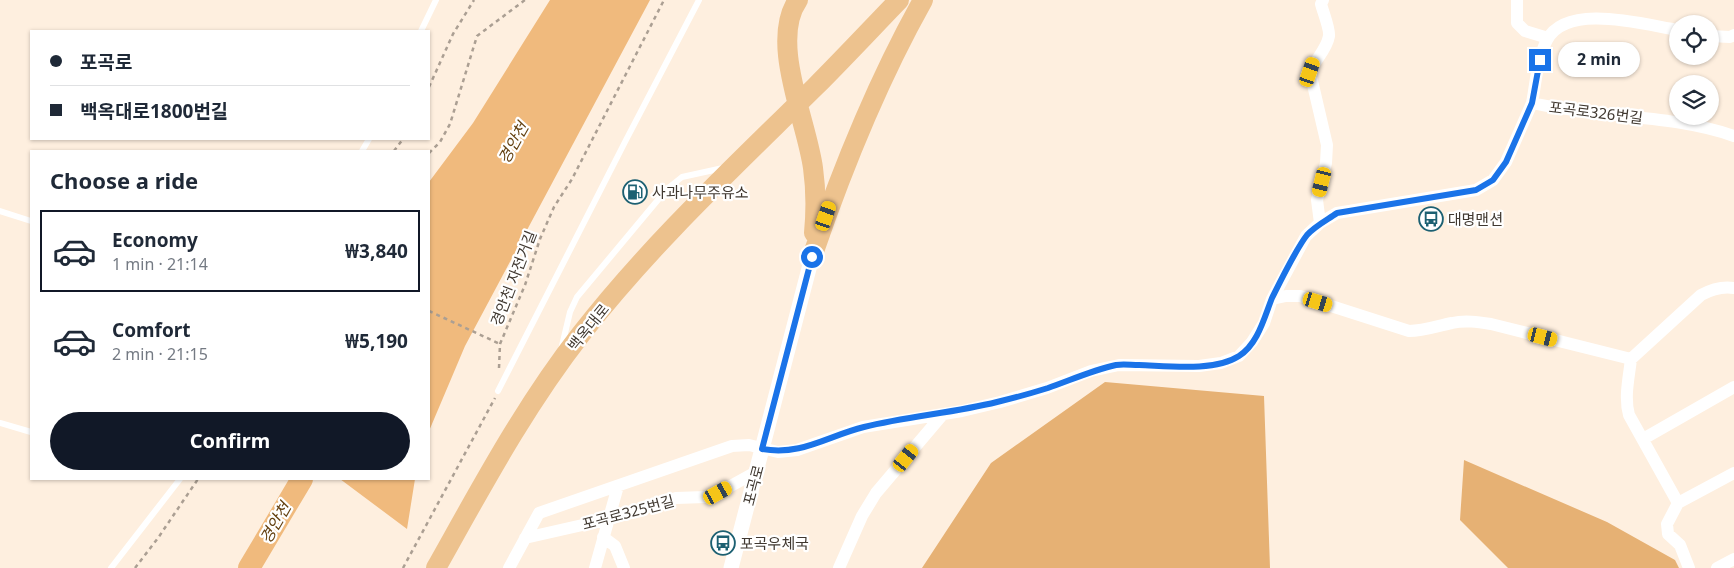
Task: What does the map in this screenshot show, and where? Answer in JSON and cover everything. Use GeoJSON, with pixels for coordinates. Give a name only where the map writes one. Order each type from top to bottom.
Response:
{"type":"FeatureCollection","features":[{"type":"Feature","properties":{"kind":"main road"},"geometry":{"type":"LineString","coordinates":[[798,0],[788,24],[786,44],[813,167],[815,204],[812,257]]}},
{"type":"Feature","properties":{"kind":"main road","name":"백옥대로"},"geometry":{"type":"LineString","coordinates":[[436,568],[500,454],[529,407],[557,366],[612,296],[650,252],[734,165],[816,86],[899,0]]}},
{"type":"Feature","properties":{"kind":"main road"},"geometry":{"type":"LineString","coordinates":[[812,257],[839,181],[864,121],[888,66],[923,0]]}},
{"type":"Feature","properties":{"kind":"street"},"geometry":{"type":"LineString","coordinates":[[1320,224],[1317,200],[1326,163],[1327,145],[1310,72],[1314,62],[1326,46],[1330,34],[1322,0]]}},
{"type":"Feature","properties":{"kind":"street"},"geometry":{"type":"LineString","coordinates":[[1518,0],[1517,23],[1525,31],[1548,38]]}},
{"type":"Feature","properties":{"kind":"street"},"geometry":{"type":"LineString","coordinates":[[1532,103],[1540,60],[1548,38],[1566,24],[1584,19],[1605,18],[1669,29]]}},
{"type":"Feature","properties":{"kind":"street"},"geometry":{"type":"LineString","coordinates":[[1719,36],[1730,37],[1734,35]]}},
{"type":"Feature","properties":{"kind":"street","name":"포곡로326번길"},"geometry":{"type":"LineString","coordinates":[[509,568],[539,514],[732,446],[749,445],[778,452],[797,450],[863,427],[943,414],[1000,402],[1047,388],[1091,371],[1118,365],[1200,366],[1221,364],[1240,356],[1252,342],[1264,322],[1272,299],[1306,236],[1337,213],[1476,190],[1493,180],[1506,162],[1532,103],[1556,108],[1660,120],[1734,136]]}},
{"type":"Feature","properties":{"kind":"street","name":"포곡로"},"geometry":{"type":"LineString","coordinates":[[731,568],[812,257]]}},
{"type":"Feature","properties":{"kind":"street"},"geometry":{"type":"LineString","coordinates":[[1678,503],[1627,406],[1631,359],[1701,295],[1725,286],[1734,288]]}},
{"type":"Feature","properties":{"kind":"street"},"geometry":{"type":"LineString","coordinates":[[1272,299],[1300,296],[1410,331],[1419,331],[1454,322],[1472,321],[1491,324],[1631,359]]}},
{"type":"Feature","properties":{"kind":"street"},"geometry":{"type":"LineString","coordinates":[[1643,439],[1734,387]]}},
{"type":"Feature","properties":{"kind":"street"},"geometry":{"type":"LineString","coordinates":[[839,568],[862,516],[876,493],[943,414]]}},
{"type":"Feature","properties":{"kind":"street","name":"포곡로325번길"},"geometry":{"type":"LineString","coordinates":[[525,538],[609,519],[676,498],[705,497],[718,493],[756,472]]}},
{"type":"Feature","properties":{"kind":"street"},"geometry":{"type":"LineString","coordinates":[[1689,568],[1680,545],[1668,534],[1667,524],[1678,503],[1734,472]]}},
{"type":"Feature","properties":{"kind":"street"},"geometry":{"type":"LineString","coordinates":[[595,568],[618,486]]}},
{"type":"Feature","properties":{"kind":"street"},"geometry":{"type":"LineString","coordinates":[[603,537],[615,546],[624,568]]}},
{"type":"Feature","properties":{"kind":"street"},"geometry":{"type":"LineString","coordinates":[[1718,568],[1734,559]]}},
{"type":"Feature","properties":{"kind":"lane"},"geometry":{"type":"LineString","coordinates":[[421,30],[436,0]]}},
{"type":"Feature","properties":{"kind":"lane"},"geometry":{"type":"LineString","coordinates":[[498,391],[699,0]]}},
{"type":"Feature","properties":{"kind":"lane"},"geometry":{"type":"LineString","coordinates":[[557,366],[570,312],[577,297],[667,189],[682,177],[734,165]]}},
{"type":"Feature","properties":{"kind":"lane"},"geometry":{"type":"LineString","coordinates":[[0,212],[30,221]]}},
{"type":"Feature","properties":{"kind":"lane"},"geometry":{"type":"LineString","coordinates":[[0,423],[30,432]]}},
{"type":"Feature","properties":{"kind":"lane"},"geometry":{"type":"LineString","coordinates":[[112,568],[179,480]]}},
{"type":"Feature","properties":{"kind":"path"},"geometry":{"type":"LineString","coordinates":[[430,85],[453,34],[474,0]]}},
{"type":"Feature","properties":{"kind":"path"},"geometry":{"type":"LineString","coordinates":[[430,153],[440,142],[450,124],[478,36],[525,0]]}},
{"type":"Feature","properties":{"kind":"path","name":"경안천 자전거길"},"geometry":{"type":"LineString","coordinates":[[403,568],[498,391],[500,344],[525,285],[540,239],[554,207],[572,179],[664,0]]}},
{"type":"Feature","properties":{"kind":"path"},"geometry":{"type":"LineString","coordinates":[[430,311],[500,344]]}},
{"type":"Feature","properties":{"kind":"path"},"geometry":{"type":"LineString","coordinates":[[135,568],[197,480]]}},
{"type":"Feature","properties":{"kind":"shaded area"},"geometry":{"type":"Polygon","coordinates":[[[1105,382],[1264,396],[1270,568],[922,568],[991,463],[1105,382]]]}},
{"type":"Feature","properties":{"kind":"shaded area"},"geometry":{"type":"Polygon","coordinates":[[[1464,460],[1607,522],[1675,560],[1679,568],[1508,568],[1460,520],[1464,460]]]}},
{"type":"Feature","properties":{"kind":"water"},"geometry":{"type":"Polygon","coordinates":[[[550,0],[650,0],[465,346],[430,429],[430,181],[473,123],[550,0]]]}},
{"type":"Feature","properties":{"kind":"water"},"geometry":{"type":"Polygon","coordinates":[[[341,480],[415,480],[407,529],[341,480]]]}},
{"type":"Feature","properties":{"kind":"waterway","name":"경안천"},"geometry":{"type":"LineString","coordinates":[[249,568],[301,480]]}},
{"type":"Feature","properties":{"kind":"place","name":"사과나무주유소"},"geometry":{"type":"Point","coordinates":[635,192]}},
{"type":"Feature","properties":{"kind":"place","name":"대명맨션"},"geometry":{"type":"Point","coordinates":[1431,219]}},
{"type":"Feature","properties":{"kind":"place","name":"포곡우체국"},"geometry":{"type":"Point","coordinates":[723,543]}},
{"type":"Feature","properties":{"kind":"route"},"geometry":{"type":"LineString","coordinates":[[812,257],[762,449],[778,452],[797,450],[863,427],[1000,402],[1047,388],[1091,371],[1118,365],[1200,366],[1221,364],[1240,356],[1252,342],[1264,322],[1272,299],[1306,236],[1320,224],[1337,213],[1476,190],[1493,180],[1506,162],[1532,103],[1540,60]]}}]}
